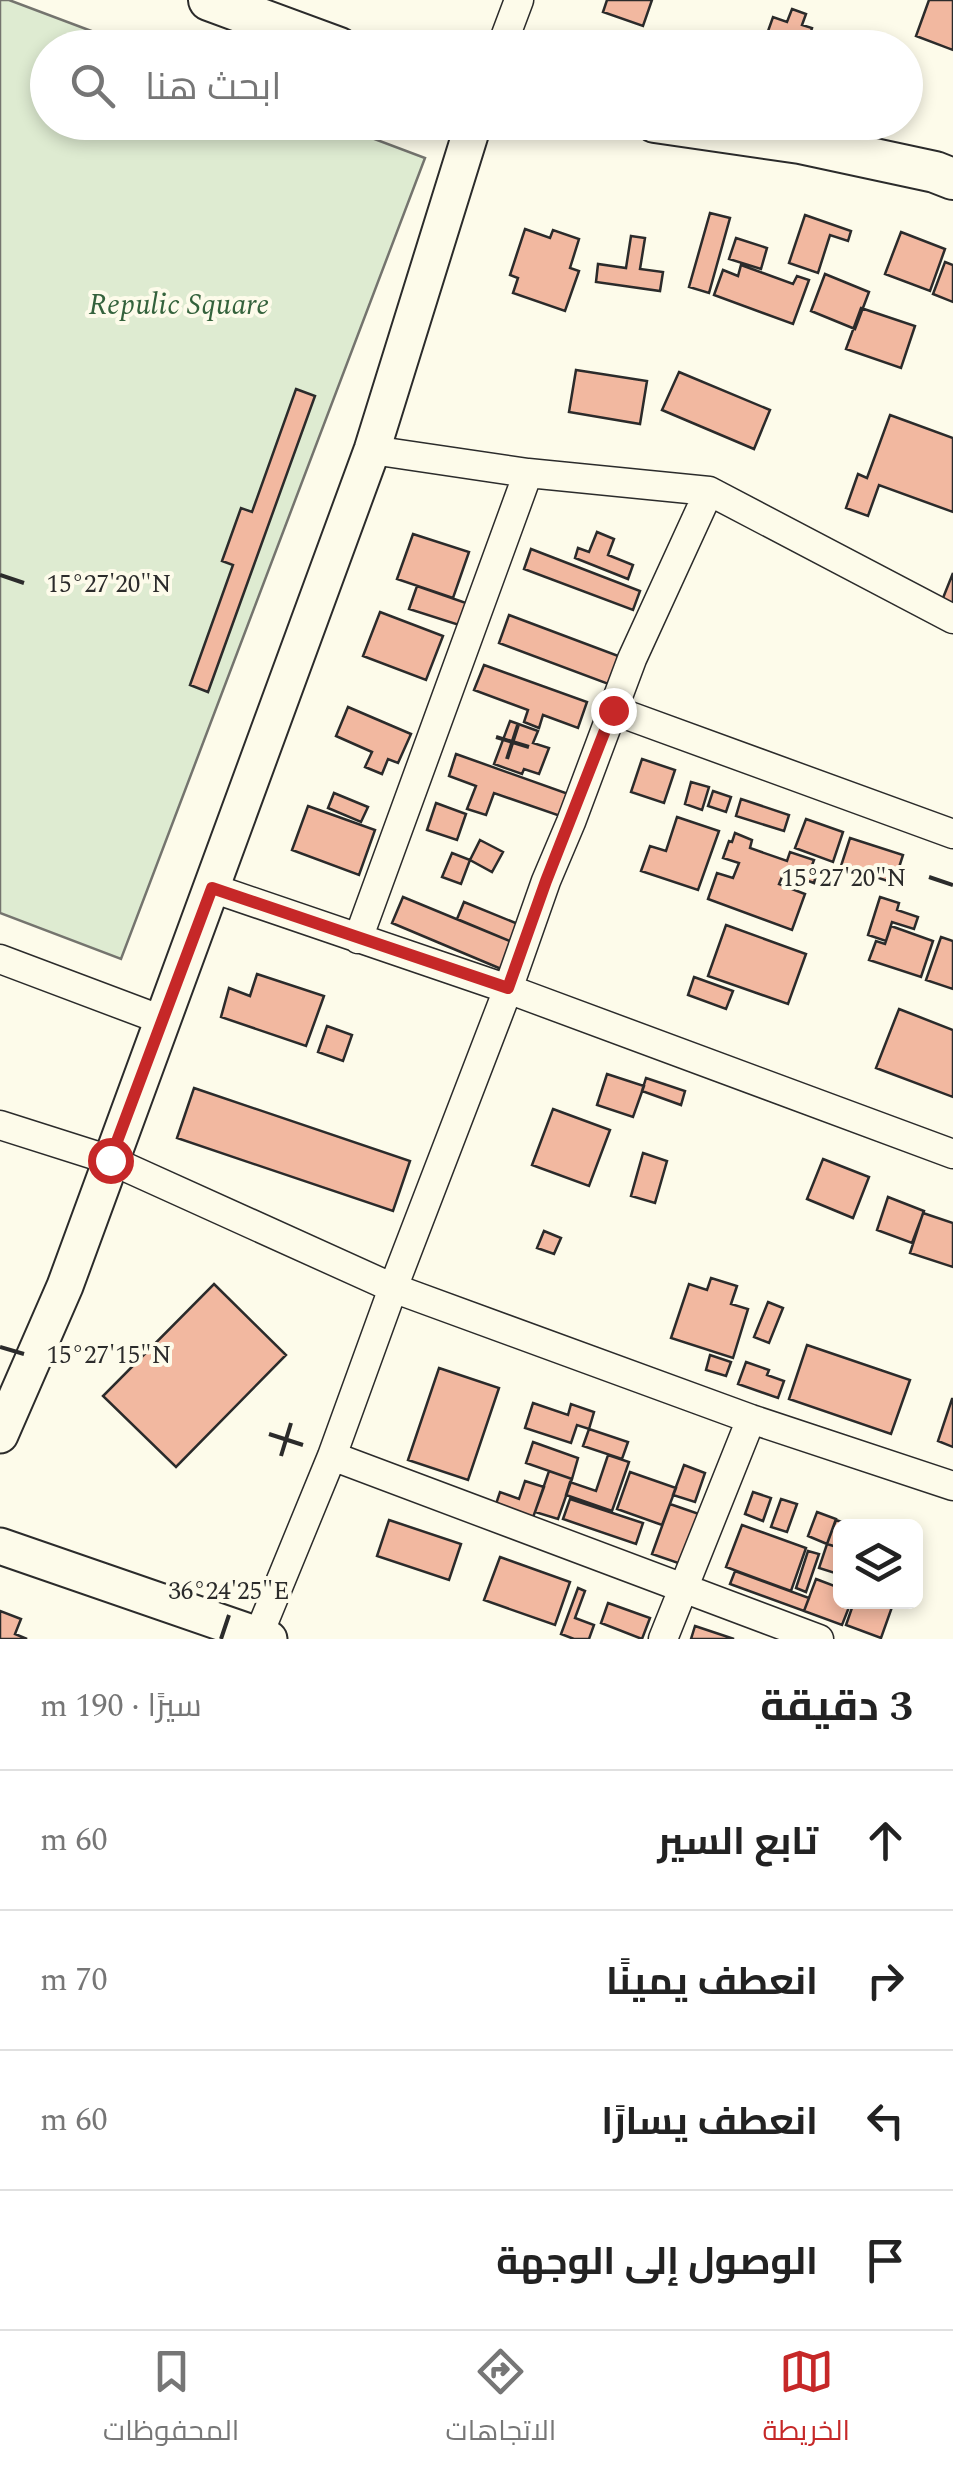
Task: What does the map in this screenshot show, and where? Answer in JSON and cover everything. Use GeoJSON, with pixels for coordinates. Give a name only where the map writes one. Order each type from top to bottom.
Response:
{"type":"FeatureCollection","features":[{"type":"Feature","properties":{"kind":"main road"},"geometry":{"type":"LineString","coordinates":[[209,0],[290,30]]}},
{"type":"Feature","properties":{"kind":"main road"},"geometry":{"type":"LineString","coordinates":[[773,140],[935,172],[953,179]]}},
{"type":"Feature","properties":{"kind":"street"},"geometry":{"type":"LineString","coordinates":[[507,30],[518,0]]}},
{"type":"Feature","properties":{"kind":"street"},"geometry":{"type":"LineString","coordinates":[[0,1435],[65,1286],[372,450],[468,140]]}},
{"type":"Feature","properties":{"kind":"street"},"geometry":{"type":"LineString","coordinates":[[372,450],[528,473],[709,491],[953,620]]}},
{"type":"Feature","properties":{"kind":"street"},"geometry":{"type":"LineString","coordinates":[[358,939],[528,473]]}},
{"type":"Feature","properties":{"kind":"street"},"geometry":{"type":"LineString","coordinates":[[0,1546],[264,1637],[632,659],[709,491]]}},
{"type":"Feature","properties":{"kind":"street"},"geometry":{"type":"LineString","coordinates":[[613,710],[953,834]]}},
{"type":"Feature","properties":{"kind":"street"},"geometry":{"type":"LineString","coordinates":[[212,888],[508,988],[953,1154]]}},
{"type":"Feature","properties":{"kind":"street"},"geometry":{"type":"LineString","coordinates":[[0,960],[162,1020]]}},
{"type":"Feature","properties":{"kind":"street"},"geometry":{"type":"LineString","coordinates":[[0,1125],[110,1160],[393,1288],[751,1420],[953,1486]]}},
{"type":"Feature","properties":{"kind":"street"},"geometry":{"type":"LineString","coordinates":[[663,1639],[751,1420]]}},
{"type":"Feature","properties":{"kind":"street"},"geometry":{"type":"LineString","coordinates":[[332,1456],[819,1639]]}},
{"type":"Feature","properties":{"kind":"green space","name":"Repulic Square"},"geometry":{"type":"Polygon","coordinates":[[[0,0],[9,0],[89,30],[30,30],[30,140],[377,140],[425,158],[121,959],[0,913],[0,0]]]}},
{"type":"Feature","properties":{"kind":"building"},"geometry":{"type":"Polygon","coordinates":[[[607,0],[652,0],[643,26],[603,12],[607,0]]]}},
{"type":"Feature","properties":{"kind":"building"},"geometry":{"type":"Polygon","coordinates":[[[929,0],[953,0],[953,50],[923,39],[923,30],[918,30],[929,0]]]}},
{"type":"Feature","properties":{"kind":"building"},"geometry":{"type":"Polygon","coordinates":[[[792,9],[806,14],[802,25],[812,28],[768,30],[773,17],[787,22],[792,9]]]}},
{"type":"Feature","properties":{"kind":"building"},"geometry":{"type":"Polygon","coordinates":[[[710,213],[730,218],[709,293],[689,287],[710,213]]]}},
{"type":"Feature","properties":{"kind":"building"},"geometry":{"type":"Polygon","coordinates":[[[805,215],[851,231],[848,241],[830,235],[818,273],[789,263],[805,215]]]}},
{"type":"Feature","properties":{"kind":"building"},"geometry":{"type":"Polygon","coordinates":[[[525,229],[550,238],[553,230],[579,239],[570,268],[579,271],[565,311],[513,293],[518,278],[510,275],[525,229]]]}},
{"type":"Feature","properties":{"kind":"building"},"geometry":{"type":"Polygon","coordinates":[[[901,232],[945,249],[930,291],[885,274],[901,232]]]}},
{"type":"Feature","properties":{"kind":"building"},"geometry":{"type":"Polygon","coordinates":[[[631,236],[645,238],[640,269],[663,272],[660,291],[596,282],[598,264],[626,268],[631,236]]]}},
{"type":"Feature","properties":{"kind":"building"},"geometry":{"type":"Polygon","coordinates":[[[736,238],[767,248],[761,269],[729,259],[736,238]]]}},
{"type":"Feature","properties":{"kind":"building"},"geometry":{"type":"Polygon","coordinates":[[[945,262],[953,265],[953,302],[933,294],[945,262]]]}},
{"type":"Feature","properties":{"kind":"building"},"geometry":{"type":"Polygon","coordinates":[[[741,265],[793,284],[797,276],[809,280],[793,324],[714,295],[723,270],[738,276],[741,265]]]}},
{"type":"Feature","properties":{"kind":"building"},"geometry":{"type":"Polygon","coordinates":[[[825,274],[869,292],[855,329],[811,311],[825,274]]]}},
{"type":"Feature","properties":{"kind":"building"},"geometry":{"type":"Polygon","coordinates":[[[861,308],[915,326],[901,368],[846,349],[861,308]]]}},
{"type":"Feature","properties":{"kind":"building"},"geometry":{"type":"Polygon","coordinates":[[[576,370],[647,381],[640,424],[569,412],[576,370]]]}},
{"type":"Feature","properties":{"kind":"building"},"geometry":{"type":"Polygon","coordinates":[[[679,372],[770,410],[754,449],[662,410],[679,372]]]}},
{"type":"Feature","properties":{"kind":"building"},"geometry":{"type":"Polygon","coordinates":[[[296,389],[315,396],[208,692],[190,685],[233,565],[222,561],[241,508],[252,512],[296,389]]]}},
{"type":"Feature","properties":{"kind":"building"},"geometry":{"type":"Polygon","coordinates":[[[890,415],[953,438],[953,512],[879,485],[868,516],[846,508],[858,474],[867,478],[890,415]]]}},
{"type":"Feature","properties":{"kind":"building"},"geometry":{"type":"Polygon","coordinates":[[[597,532],[614,539],[608,555],[633,565],[628,579],[575,558],[578,548],[589,552],[597,532]]]}},
{"type":"Feature","properties":{"kind":"building"},"geometry":{"type":"Polygon","coordinates":[[[413,534],[469,552],[453,598],[397,579],[413,534]]]}},
{"type":"Feature","properties":{"kind":"building"},"geometry":{"type":"Polygon","coordinates":[[[531,549],[640,591],[633,610],[524,569],[531,549]]]}},
{"type":"Feature","properties":{"kind":"building"},"geometry":{"type":"Polygon","coordinates":[[[953,573],[953,607],[941,603],[953,573]]]}},
{"type":"Feature","properties":{"kind":"building"},"geometry":{"type":"Polygon","coordinates":[[[417,586],[466,603],[459,625],[409,609],[417,586]]]}},
{"type":"Feature","properties":{"kind":"building"},"geometry":{"type":"Polygon","coordinates":[[[380,612],[443,636],[426,680],[363,656],[380,612]]]}},
{"type":"Feature","properties":{"kind":"building"},"geometry":{"type":"Polygon","coordinates":[[[509,615],[621,657],[611,685],[499,643],[509,615]]]}},
{"type":"Feature","properties":{"kind":"building"},"geometry":{"type":"Polygon","coordinates":[[[484,665],[587,702],[578,728],[543,715],[539,728],[524,722],[528,710],[474,690],[484,665]]]}},
{"type":"Feature","properties":{"kind":"building"},"geometry":{"type":"Polygon","coordinates":[[[348,707],[411,734],[398,763],[388,759],[382,774],[365,767],[372,752],[336,736],[348,707]]]}},
{"type":"Feature","properties":{"kind":"building"},"geometry":{"type":"Polygon","coordinates":[[[510,721],[538,731],[533,743],[549,748],[539,774],[524,769],[522,774],[494,764],[510,721]]]}},
{"type":"Feature","properties":{"kind":"building"},"geometry":{"type":"Polygon","coordinates":[[[456,754],[574,796],[566,818],[494,793],[486,815],[467,809],[476,786],[449,776],[456,754]]]}},
{"type":"Feature","properties":{"kind":"building"},"geometry":{"type":"Polygon","coordinates":[[[642,759],[675,770],[664,803],[631,792],[642,759]]]}},
{"type":"Feature","properties":{"kind":"building"},"geometry":{"type":"Polygon","coordinates":[[[691,782],[709,787],[702,810],[685,804],[691,782]]]}},
{"type":"Feature","properties":{"kind":"building"},"geometry":{"type":"Polygon","coordinates":[[[713,791],[731,797],[726,812],[708,806],[713,791]]]}},
{"type":"Feature","properties":{"kind":"building"},"geometry":{"type":"Polygon","coordinates":[[[334,793],[368,807],[361,822],[328,808],[334,793]]]}},
{"type":"Feature","properties":{"kind":"building"},"geometry":{"type":"Polygon","coordinates":[[[741,799],[789,815],[784,831],[736,816],[741,799]]]}},
{"type":"Feature","properties":{"kind":"building"},"geometry":{"type":"Polygon","coordinates":[[[436,803],[466,814],[457,840],[427,830],[436,803]]]}},
{"type":"Feature","properties":{"kind":"building"},"geometry":{"type":"Polygon","coordinates":[[[308,806],[375,830],[359,875],[292,850],[308,806]]]}},
{"type":"Feature","properties":{"kind":"building"},"geometry":{"type":"Polygon","coordinates":[[[677,817],[719,831],[698,890],[641,871],[650,846],[666,851],[677,817]]]}},
{"type":"Feature","properties":{"kind":"building"},"geometry":{"type":"Polygon","coordinates":[[[806,819],[843,832],[833,862],[795,848],[806,819]]]}},
{"type":"Feature","properties":{"kind":"building"},"geometry":{"type":"Polygon","coordinates":[[[735,833],[752,840],[750,848],[787,861],[790,852],[814,860],[809,873],[816,875],[814,883],[784,872],[779,884],[805,894],[792,930],[708,899],[717,873],[733,878],[739,863],[723,858],[735,833]]]}},
{"type":"Feature","properties":{"kind":"building"},"geometry":{"type":"Polygon","coordinates":[[[850,838],[903,855],[894,883],[841,866],[850,838]]]}},
{"type":"Feature","properties":{"kind":"building"},"geometry":{"type":"Polygon","coordinates":[[[480,840],[503,852],[492,872],[470,860],[480,840]]]}},
{"type":"Feature","properties":{"kind":"building"},"geometry":{"type":"Polygon","coordinates":[[[452,853],[470,860],[461,884],[442,877],[452,853]]]}},
{"type":"Feature","properties":{"kind":"building"},"geometry":{"type":"Polygon","coordinates":[[[403,897],[517,944],[506,971],[392,923],[403,897]]]}},
{"type":"Feature","properties":{"kind":"building"},"geometry":{"type":"Polygon","coordinates":[[[880,897],[899,903],[897,910],[918,917],[914,929],[892,922],[886,941],[868,935],[880,897]]]}},
{"type":"Feature","properties":{"kind":"building"},"geometry":{"type":"Polygon","coordinates":[[[464,902],[518,924],[510,941],[457,919],[464,902]]]}},
{"type":"Feature","properties":{"kind":"building"},"geometry":{"type":"Polygon","coordinates":[[[726,925],[806,954],[788,1004],[708,976],[726,925]]]}},
{"type":"Feature","properties":{"kind":"building"},"geometry":{"type":"Polygon","coordinates":[[[891,926],[933,941],[921,977],[869,960],[876,941],[885,944],[891,926]]]}},
{"type":"Feature","properties":{"kind":"building"},"geometry":{"type":"Polygon","coordinates":[[[941,937],[953,941],[953,989],[926,980],[941,937]]]}},
{"type":"Feature","properties":{"kind":"building"},"geometry":{"type":"Polygon","coordinates":[[[257,974],[324,996],[306,1046],[221,1017],[229,988],[250,996],[257,974]]]}},
{"type":"Feature","properties":{"kind":"building"},"geometry":{"type":"Polygon","coordinates":[[[694,977],[733,991],[726,1009],[688,995],[694,977]]]}},
{"type":"Feature","properties":{"kind":"building"},"geometry":{"type":"Polygon","coordinates":[[[899,1009],[953,1030],[953,1097],[876,1068],[899,1009]]]}},
{"type":"Feature","properties":{"kind":"building"},"geometry":{"type":"Polygon","coordinates":[[[327,1026],[352,1035],[343,1061],[318,1052],[327,1026]]]}},
{"type":"Feature","properties":{"kind":"building"},"geometry":{"type":"Polygon","coordinates":[[[607,1074],[644,1086],[633,1117],[597,1105],[607,1074]]]}},
{"type":"Feature","properties":{"kind":"building"},"geometry":{"type":"Polygon","coordinates":[[[646,1078],[685,1091],[681,1105],[642,1091],[646,1078]]]}},
{"type":"Feature","properties":{"kind":"building"},"geometry":{"type":"Polygon","coordinates":[[[194,1088],[410,1161],[393,1211],[177,1138],[194,1088]]]}},
{"type":"Feature","properties":{"kind":"building"},"geometry":{"type":"Polygon","coordinates":[[[553,1109],[610,1130],[589,1186],[532,1165],[553,1109]]]}},
{"type":"Feature","properties":{"kind":"building"},"geometry":{"type":"Polygon","coordinates":[[[643,1153],[667,1161],[655,1203],[631,1196],[643,1153]]]}},
{"type":"Feature","properties":{"kind":"building"},"geometry":{"type":"Polygon","coordinates":[[[823,1159],[869,1177],[853,1218],[807,1199],[823,1159]]]}},
{"type":"Feature","properties":{"kind":"building"},"geometry":{"type":"Polygon","coordinates":[[[888,1197],[924,1211],[912,1243],[877,1230],[888,1197]]]}},
{"type":"Feature","properties":{"kind":"building"},"geometry":{"type":"Polygon","coordinates":[[[923,1213],[953,1223],[953,1267],[910,1253],[923,1213]]]}},
{"type":"Feature","properties":{"kind":"building"},"geometry":{"type":"Polygon","coordinates":[[[544,1231],[561,1238],[554,1254],[537,1248],[544,1231]]]}},
{"type":"Feature","properties":{"kind":"building"},"geometry":{"type":"Polygon","coordinates":[[[711,1278],[737,1286],[731,1304],[748,1309],[733,1358],[671,1338],[689,1284],[707,1290],[711,1278]]]}},
{"type":"Feature","properties":{"kind":"building"},"geometry":{"type":"Polygon","coordinates":[[[214,1284],[286,1355],[176,1467],[103,1396],[214,1284]]]}},
{"type":"Feature","properties":{"kind":"building"},"geometry":{"type":"Polygon","coordinates":[[[768,1302],[783,1308],[769,1343],[754,1337],[768,1302]]]}},
{"type":"Feature","properties":{"kind":"building"},"geometry":{"type":"Polygon","coordinates":[[[807,1345],[910,1380],[891,1434],[789,1399],[807,1345]]]}},
{"type":"Feature","properties":{"kind":"building"},"geometry":{"type":"Polygon","coordinates":[[[710,1355],[731,1362],[726,1376],[706,1370],[710,1355]]]}},
{"type":"Feature","properties":{"kind":"building"},"geometry":{"type":"Polygon","coordinates":[[[746,1362],[769,1370],[767,1375],[784,1381],[778,1398],[738,1384],[746,1362]]]}},
{"type":"Feature","properties":{"kind":"building"},"geometry":{"type":"Polygon","coordinates":[[[439,1368],[499,1388],[468,1480],[408,1460],[439,1368]]]}},
{"type":"Feature","properties":{"kind":"building"},"geometry":{"type":"Polygon","coordinates":[[[953,1399],[953,1447],[938,1441],[953,1399]]]}},
{"type":"Feature","properties":{"kind":"building"},"geometry":{"type":"Polygon","coordinates":[[[533,1403],[568,1415],[571,1404],[594,1412],[589,1429],[577,1425],[571,1443],[525,1428],[533,1403]]]}},
{"type":"Feature","properties":{"kind":"building"},"geometry":{"type":"Polygon","coordinates":[[[589,1429],[628,1442],[622,1459],[583,1446],[589,1429]]]}},
{"type":"Feature","properties":{"kind":"building"},"geometry":{"type":"Polygon","coordinates":[[[533,1442],[578,1458],[572,1479],[526,1463],[533,1442]]]}},
{"type":"Feature","properties":{"kind":"building"},"geometry":{"type":"Polygon","coordinates":[[[608,1455],[629,1462],[612,1511],[566,1495],[570,1482],[596,1491],[608,1455]]]}},
{"type":"Feature","properties":{"kind":"building"},"geometry":{"type":"Polygon","coordinates":[[[684,1465],[705,1473],[695,1502],[673,1495],[684,1465]]]}},
{"type":"Feature","properties":{"kind":"building"},"geometry":{"type":"Polygon","coordinates":[[[549,1471],[572,1479],[558,1519],[535,1512],[549,1471]]]}},
{"type":"Feature","properties":{"kind":"building"},"geometry":{"type":"Polygon","coordinates":[[[630,1472],[676,1488],[662,1525],[617,1509],[630,1472]]]}},
{"type":"Feature","properties":{"kind":"building"},"geometry":{"type":"Polygon","coordinates":[[[525,1481],[544,1487],[531,1523],[494,1510],[500,1492],[519,1499],[525,1481]]]}},
{"type":"Feature","properties":{"kind":"building"},"geometry":{"type":"Polygon","coordinates":[[[753,1492],[771,1498],[763,1521],[745,1514],[753,1492]]]}},
{"type":"Feature","properties":{"kind":"building"},"geometry":{"type":"Polygon","coordinates":[[[570,1499],[643,1523],[636,1544],[563,1519],[570,1499]]]}},
{"type":"Feature","properties":{"kind":"building"},"geometry":{"type":"Polygon","coordinates":[[[781,1499],[797,1504],[787,1532],[771,1527],[781,1499]]]}},
{"type":"Feature","properties":{"kind":"building"},"geometry":{"type":"Polygon","coordinates":[[[670,1504],[699,1514],[681,1564],[652,1554],[670,1504]]]}},
{"type":"Feature","properties":{"kind":"building"},"geometry":{"type":"Polygon","coordinates":[[[817,1512],[836,1519],[827,1544],[808,1536],[817,1512]]]}},
{"type":"Feature","properties":{"kind":"building"},"geometry":{"type":"Polygon","coordinates":[[[389,1520],[461,1544],[449,1580],[377,1556],[389,1520]]]}},
{"type":"Feature","properties":{"kind":"building"},"geometry":{"type":"Polygon","coordinates":[[[742,1525],[806,1548],[791,1591],[726,1567],[742,1525]]]}},
{"type":"Feature","properties":{"kind":"building"},"geometry":{"type":"Polygon","coordinates":[[[827,1544],[833,1546],[833,1572],[819,1568],[827,1544]]]}},
{"type":"Feature","properties":{"kind":"building"},"geometry":{"type":"Polygon","coordinates":[[[808,1551],[819,1554],[806,1592],[796,1588],[808,1551]]]}},
{"type":"Feature","properties":{"kind":"building"},"geometry":{"type":"Polygon","coordinates":[[[500,1557],[570,1582],[555,1625],[484,1600],[500,1557]]]}},
{"type":"Feature","properties":{"kind":"building"},"geometry":{"type":"Polygon","coordinates":[[[735,1571],[809,1598],[804,1611],[730,1584],[735,1571]]]}},
{"type":"Feature","properties":{"kind":"building"},"geometry":{"type":"Polygon","coordinates":[[[816,1579],[833,1585],[833,1609],[848,1609],[842,1625],[804,1611],[816,1579]]]}},
{"type":"Feature","properties":{"kind":"building"},"geometry":{"type":"Polygon","coordinates":[[[578,1588],[585,1591],[575,1618],[594,1625],[589,1639],[561,1634],[578,1588]]]}},
{"type":"Feature","properties":{"kind":"building"},"geometry":{"type":"Polygon","coordinates":[[[608,1603],[650,1618],[642,1639],[601,1623],[608,1603]]]}},
{"type":"Feature","properties":{"kind":"building"},"geometry":{"type":"Polygon","coordinates":[[[852,1609],[891,1609],[881,1638],[846,1625],[852,1609]]]}},
{"type":"Feature","properties":{"kind":"building"},"geometry":{"type":"Polygon","coordinates":[[[0,1611],[21,1619],[15,1634],[27,1639],[0,1639],[0,1611]]]}},
{"type":"Feature","properties":{"kind":"building"},"geometry":{"type":"Polygon","coordinates":[[[695,1626],[734,1639],[691,1639],[695,1626]]]}},
{"type":"Feature","properties":{"kind":"route"},"geometry":{"type":"LineString","coordinates":[[110,1160],[212,888],[508,988],[613,710]]}}]}
